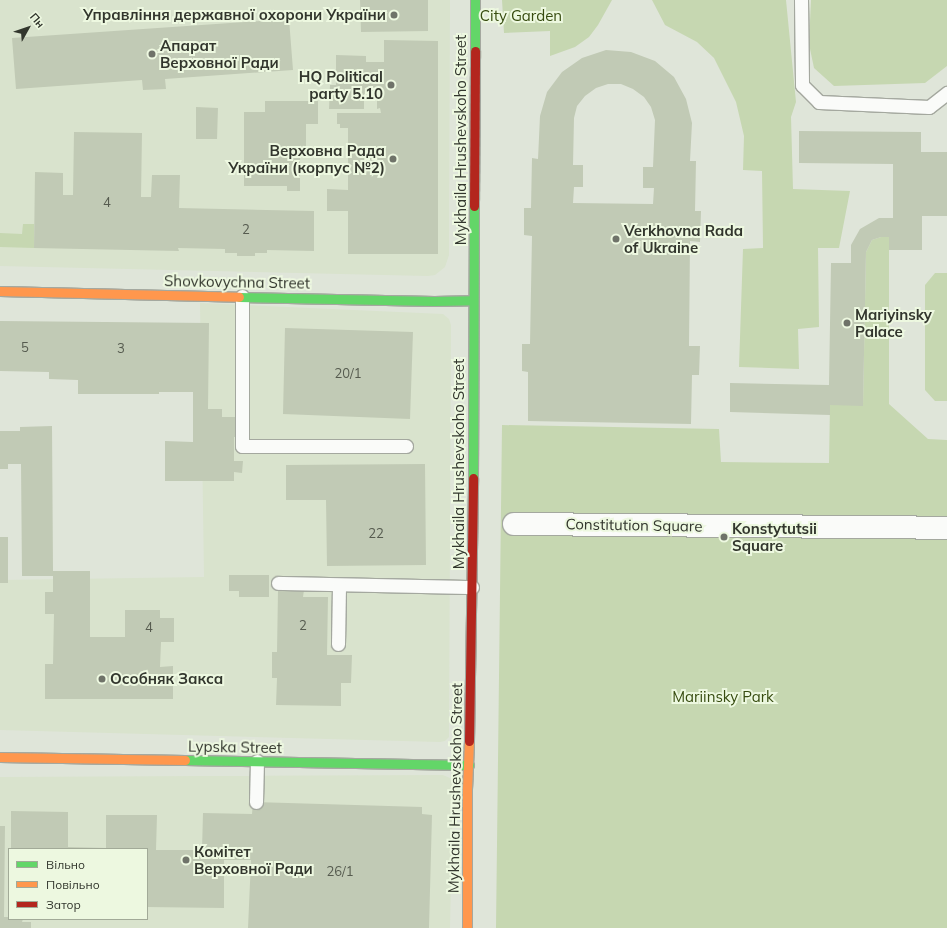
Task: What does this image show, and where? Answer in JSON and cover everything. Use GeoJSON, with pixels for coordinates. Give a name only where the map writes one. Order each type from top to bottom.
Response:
{"type":"FeatureCollection","features":[{"type":"Feature","properties":{"kind":"street","name":"Mykhaila Hrushevskoho Street"},"geometry":{"type":"LineString","coordinates":[[467,928],[467,789],[469,765],[472,587],[473,300],[476,109],[475,0]]}},
{"type":"Feature","properties":{"kind":"street","name":"Shovkovychna Street"},"geometry":{"type":"LineString","coordinates":[[0,291],[434,301],[473,300]]}},
{"type":"Feature","properties":{"kind":"street","name":"Constitution Square"},"geometry":{"type":"LineString","coordinates":[[514,524],[947,528]]}},
{"type":"Feature","properties":{"kind":"street","name":"Lypska Street"},"geometry":{"type":"LineString","coordinates":[[0,756],[469,765]]}},
{"type":"Feature","properties":{"kind":"lane"},"geometry":{"type":"LineString","coordinates":[[801,0],[802,85],[819,102],[928,107],[947,93]]}},
{"type":"Feature","properties":{"kind":"lane"},"geometry":{"type":"LineString","coordinates":[[242,296],[242,446],[406,446]]}},
{"type":"Feature","properties":{"kind":"lane"},"geometry":{"type":"LineString","coordinates":[[278,584],[472,587]]}},
{"type":"Feature","properties":{"kind":"lane"},"geometry":{"type":"LineString","coordinates":[[338,585],[338,644]]}},
{"type":"Feature","properties":{"kind":"lane"},"geometry":{"type":"LineString","coordinates":[[256,802],[257,761]]}},
{"type":"Feature","properties":{"kind":"shaded area"},"geometry":{"type":"Polygon","coordinates":[[[0,0],[450,0],[449,255],[445,267],[435,275],[428,276],[0,266],[0,0]]]}},
{"type":"Feature","properties":{"kind":"shaded area"},"geometry":{"type":"Polygon","coordinates":[[[200,303],[443,314],[449,319],[451,325],[449,737],[445,741],[0,730],[0,580],[204,577],[200,303]]]}},
{"type":"Feature","properties":{"kind":"shaded area"},"geometry":{"type":"Polygon","coordinates":[[[443,775],[450,778],[453,785],[450,928],[0,928],[0,777],[443,775]]]}},
{"type":"Feature","properties":{"kind":"green space","name":"City Garden"},"geometry":{"type":"Polygon","coordinates":[[[502,0],[612,0],[598,25],[589,37],[575,47],[550,56],[550,31],[504,33],[502,0]]]}},
{"type":"Feature","properties":{"kind":"green space"},"geometry":{"type":"Polygon","coordinates":[[[652,0],[786,0],[796,102],[791,117],[793,189],[850,191],[839,248],[818,248],[819,327],[798,329],[799,369],[739,367],[743,249],[763,248],[762,171],[743,170],[744,136],[736,102],[714,58],[697,42],[665,25],[652,0]]]}},
{"type":"Feature","properties":{"kind":"green space"},"geometry":{"type":"Polygon","coordinates":[[[811,0],[947,0],[947,66],[925,83],[834,86],[814,68],[809,44],[811,0]]]}},
{"type":"Feature","properties":{"kind":"green space"},"geometry":{"type":"Polygon","coordinates":[[[23,224],[34,224],[34,248],[0,247],[0,233],[22,234],[23,224]]]}},
{"type":"Feature","properties":{"kind":"green space","name":"Mariinsky Park"},"geometry":{"type":"Polygon","coordinates":[[[881,237],[889,237],[889,404],[928,439],[947,440],[947,928],[496,928],[502,425],[719,429],[721,462],[829,463],[830,405],[863,405],[866,252],[872,240],[881,237]]]}},
{"type":"Feature","properties":{"kind":"green space"},"geometry":{"type":"Polygon","coordinates":[[[935,273],[947,273],[947,401],[935,401],[925,390],[925,285],[935,273]]]}},
{"type":"Feature","properties":{"kind":"building","name":"Управління державної охорони України"},"geometry":{"type":"Polygon","coordinates":[[[360,0],[428,0],[428,31],[361,32],[360,0]]]}},
{"type":"Feature","properties":{"kind":"building","name":"Апарат Верховної Ради"},"geometry":{"type":"Polygon","coordinates":[[[289,19],[293,70],[165,79],[166,89],[143,90],[142,80],[16,89],[12,38],[289,19]]]}},
{"type":"Feature","properties":{"kind":"building","name":"Верховна Рада України (корпус №2)"},"geometry":{"type":"Polygon","coordinates":[[[384,40],[438,41],[438,254],[348,254],[348,211],[327,211],[327,189],[348,190],[348,128],[340,128],[340,124],[337,124],[337,113],[381,113],[380,108],[377,109],[377,93],[364,94],[364,109],[329,109],[330,85],[336,85],[336,55],[366,56],[366,62],[384,62],[384,40]]]}},
{"type":"Feature","properties":{"kind":"building","name":"Verkhovna Rada of Ukraine"},"geometry":{"type":"Polygon","coordinates":[[[606,50],[631,52],[655,61],[674,77],[686,99],[692,123],[690,161],[696,161],[695,211],[701,211],[700,242],[690,241],[689,346],[700,346],[699,375],[692,375],[691,424],[528,421],[528,372],[522,371],[522,344],[530,344],[532,236],[524,235],[524,208],[531,208],[532,158],[538,159],[540,116],[547,92],[562,72],[582,58],[606,50]],[[608,84],[596,88],[585,96],[577,106],[574,118],[573,165],[583,165],[583,187],[574,187],[573,203],[653,204],[654,188],[643,188],[643,167],[653,167],[655,120],[651,107],[644,97],[633,89],[621,84],[608,84]]]}},
{"type":"Feature","properties":{"kind":"building"},"geometry":{"type":"Polygon","coordinates":[[[265,101],[318,101],[318,124],[306,124],[306,150],[300,150],[300,191],[287,191],[287,186],[244,186],[244,112],[265,112],[265,101]]]}},
{"type":"Feature","properties":{"kind":"building"},"geometry":{"type":"Polygon","coordinates":[[[196,107],[218,108],[217,139],[196,139],[196,107]]]}},
{"type":"Feature","properties":{"kind":"building","name":"Mariyinsky Palace"},"geometry":{"type":"Polygon","coordinates":[[[799,131],[921,132],[921,152],[947,152],[947,216],[922,216],[922,250],[889,250],[889,237],[881,237],[872,240],[866,252],[863,406],[830,405],[830,415],[730,412],[730,383],[829,385],[831,263],[851,263],[851,245],[860,229],[879,218],[893,218],[893,164],[799,163],[799,131]]]}},
{"type":"Feature","properties":{"kind":"building"},"geometry":{"type":"Polygon","coordinates":[[[74,132],[142,133],[141,197],[151,197],[152,175],[180,175],[179,208],[314,211],[314,251],[267,250],[267,253],[255,253],[255,256],[237,256],[237,253],[225,253],[225,249],[178,248],[179,251],[34,248],[35,172],[63,173],[63,195],[73,195],[74,132]]]}},
{"type":"Feature","properties":{"kind":"building"},"geometry":{"type":"Polygon","coordinates":[[[0,321],[209,323],[208,409],[222,409],[222,417],[240,417],[240,437],[234,437],[234,461],[243,461],[242,473],[234,472],[234,481],[165,481],[165,441],[193,442],[193,392],[159,392],[159,394],[78,394],[78,380],[49,379],[49,372],[0,371],[0,321]]]}},
{"type":"Feature","properties":{"kind":"building"},"geometry":{"type":"Polygon","coordinates":[[[285,328],[413,332],[410,419],[283,414],[285,328]]]}},
{"type":"Feature","properties":{"kind":"building"},"geometry":{"type":"Polygon","coordinates":[[[52,426],[53,571],[90,571],[90,637],[125,637],[125,610],[160,610],[160,618],[174,618],[174,642],[161,642],[160,667],[173,666],[173,699],[45,699],[45,664],[53,664],[54,614],[45,614],[45,592],[53,592],[53,576],[22,576],[21,464],[8,464],[8,469],[0,469],[0,431],[20,431],[20,427],[52,426]]]}},
{"type":"Feature","properties":{"kind":"building"},"geometry":{"type":"Polygon","coordinates":[[[425,464],[426,565],[327,566],[326,500],[286,500],[286,465],[425,464]]]}},
{"type":"Feature","properties":{"kind":"building"},"geometry":{"type":"Polygon","coordinates":[[[0,537],[8,537],[8,583],[0,583],[0,537]]]}},
{"type":"Feature","properties":{"kind":"building"},"geometry":{"type":"Polygon","coordinates":[[[229,575],[269,575],[269,597],[239,597],[239,591],[229,591],[229,575]]]}},
{"type":"Feature","properties":{"kind":"building"},"geometry":{"type":"Polygon","coordinates":[[[278,590],[304,590],[303,597],[328,597],[327,655],[352,655],[351,683],[341,683],[341,706],[276,705],[277,678],[272,678],[272,652],[277,652],[278,590]]]}},
{"type":"Feature","properties":{"kind":"building"},"geometry":{"type":"Polygon","coordinates":[[[253,802],[422,807],[422,814],[432,815],[429,928],[248,928],[251,860],[224,860],[224,908],[148,907],[148,848],[106,848],[106,815],[157,815],[156,850],[202,850],[203,813],[252,814],[253,802]]]}},
{"type":"Feature","properties":{"kind":"building"},"geometry":{"type":"Polygon","coordinates":[[[11,811],[68,812],[68,847],[106,848],[11,848],[11,811]]]}},
{"type":"Feature","properties":{"kind":"building"},"geometry":{"type":"Polygon","coordinates":[[[0,826],[5,826],[4,917],[8,917],[8,920],[23,920],[22,922],[31,922],[31,928],[0,928],[0,826]]]}},
{"type":"Feature","properties":{"kind":"traffic: fast"},"geometry":{"type":"LineString","coordinates":[[475,0],[475,51]]}},
{"type":"Feature","properties":{"kind":"traffic: fast"},"geometry":{"type":"LineString","coordinates":[[473,478],[474,206]]}},
{"type":"Feature","properties":{"kind":"traffic: fast"},"geometry":{"type":"LineString","coordinates":[[239,297],[434,301],[473,300]]}},
{"type":"Feature","properties":{"kind":"traffic: fast"},"geometry":{"type":"LineString","coordinates":[[185,760],[469,765]]}},
{"type":"Feature","properties":{"kind":"traffic: slow"},"geometry":{"type":"LineString","coordinates":[[0,291],[239,297]]}},
{"type":"Feature","properties":{"kind":"traffic: slow"},"geometry":{"type":"LineString","coordinates":[[467,928],[467,789],[469,741]]}},
{"type":"Feature","properties":{"kind":"traffic: slow"},"geometry":{"type":"LineString","coordinates":[[0,757],[185,760]]}},
{"type":"Feature","properties":{"kind":"traffic: jam"},"geometry":{"type":"LineString","coordinates":[[474,206],[475,51]]}},
{"type":"Feature","properties":{"kind":"traffic: jam"},"geometry":{"type":"LineString","coordinates":[[469,741],[473,478]]}},
{"type":"Feature","properties":{"kind":"place","name":"Управління державної охорони України"},"geometry":{"type":"Point","coordinates":[394,15]}},
{"type":"Feature","properties":{"kind":"place","name":"Апарат Верховної Ради"},"geometry":{"type":"Point","coordinates":[152,54]}},
{"type":"Feature","properties":{"kind":"place","name":"HQ Political party 5.10"},"geometry":{"type":"Point","coordinates":[391,85]}},
{"type":"Feature","properties":{"kind":"place","name":"Верховна Рада України (корпус №2)"},"geometry":{"type":"Point","coordinates":[393,159]}},
{"type":"Feature","properties":{"kind":"place","name":"Verkhovna Rada of Ukraine"},"geometry":{"type":"Point","coordinates":[616,239]}},
{"type":"Feature","properties":{"kind":"place","name":"Mariyinsky Palace"},"geometry":{"type":"Point","coordinates":[847,323]}},
{"type":"Feature","properties":{"kind":"place","name":"Konstytutsii Square"},"geometry":{"type":"Point","coordinates":[724,537]}},
{"type":"Feature","properties":{"kind":"place","name":"Особняк Закса"},"geometry":{"type":"Point","coordinates":[102,679]}},
{"type":"Feature","properties":{"kind":"place","name":"Комітет Верховної Ради"},"geometry":{"type":"Point","coordinates":[186,860]}}]}
